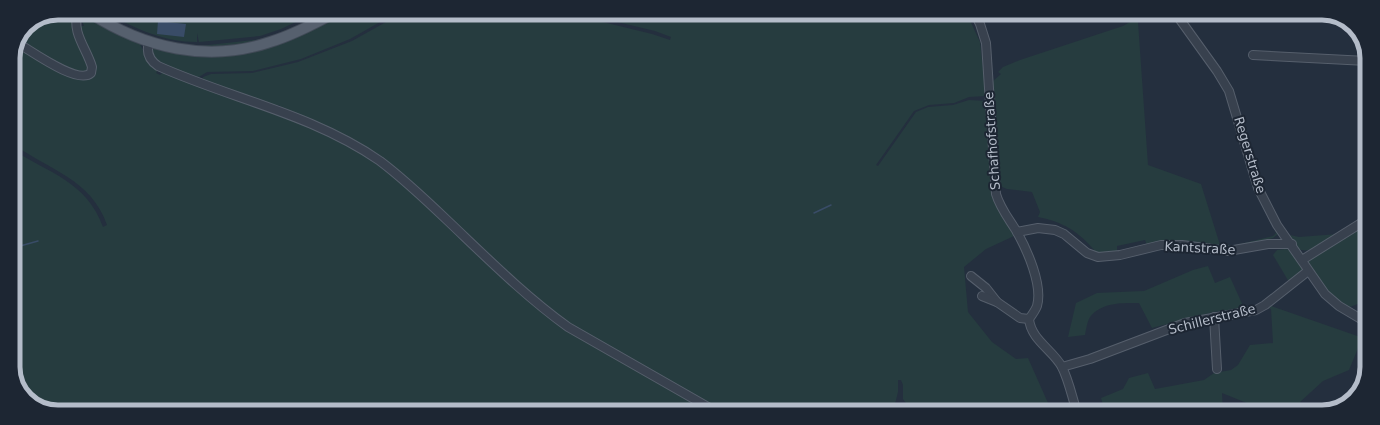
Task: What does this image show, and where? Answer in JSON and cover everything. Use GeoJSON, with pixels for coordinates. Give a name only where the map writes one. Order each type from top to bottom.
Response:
{"type":"FeatureCollection","features":[{"type":"Feature","properties":{"kind":"main road"},"geometry":{"type":"LineString","coordinates":[[102,20],[115,28],[149,42],[197,52],[241,49],[264,44],[287,36],[320,20]]}},
{"type":"Feature","properties":{"kind":"street"},"geometry":{"type":"LineString","coordinates":[[22,46],[68,72],[78,76],[87,76],[91,73],[92,67],[77,31],[76,20]]}},
{"type":"Feature","properties":{"kind":"street","name":"Schafhofstraße"},"geometry":{"type":"LineString","coordinates":[[977,20],[986,43],[996,194],[1001,208],[1017,232],[1029,256],[1037,284],[1037,306],[1029,319]]}},
{"type":"Feature","properties":{"kind":"street","name":"Regerstraße"},"geometry":{"type":"LineString","coordinates":[[1180,20],[1217,71],[1229,91],[1258,188],[1269,211],[1308,270],[1328,297],[1339,306],[1360,318]]}},
{"type":"Feature","properties":{"kind":"street"},"geometry":{"type":"LineString","coordinates":[[149,42],[148,53],[153,62],[158,66],[312,123],[349,142],[380,162],[417,192],[508,277],[553,316],[568,327],[704,405]]}},
{"type":"Feature","properties":{"kind":"street"},"geometry":{"type":"LineString","coordinates":[[1253,55],[1360,61]]}},
{"type":"Feature","properties":{"kind":"street"},"geometry":{"type":"LineString","coordinates":[[1302,260],[1360,224]]}},
{"type":"Feature","properties":{"kind":"street","name":"Kantstraße"},"geometry":{"type":"LineString","coordinates":[[1017,232],[1038,228],[1055,230],[1064,234],[1087,253],[1098,257],[1120,255],[1161,245],[1182,245],[1228,251],[1274,244],[1292,244]]}},
{"type":"Feature","properties":{"kind":"street","name":"Kantstraße"},"geometry":{"type":"LineString","coordinates":[[1274,244],[1279,238],[1286,236]]}},
{"type":"Feature","properties":{"kind":"street","name":"Schillerstraße"},"geometry":{"type":"LineString","coordinates":[[1062,367],[1090,359],[1178,326],[1260,308],[1308,270]]}},
{"type":"Feature","properties":{"kind":"street"},"geometry":{"type":"LineString","coordinates":[[971,276],[986,288],[997,302]]}},
{"type":"Feature","properties":{"kind":"street"},"geometry":{"type":"LineString","coordinates":[[982,296],[997,302],[1015,315],[1029,319],[1033,332],[1062,367],[1075,405]]}},
{"type":"Feature","properties":{"kind":"street"},"geometry":{"type":"LineString","coordinates":[[1214,317],[1217,369]]}},
{"type":"Feature","properties":{"kind":"green space"},"geometry":{"type":"Polygon","coordinates":[[[58,20],[77,20],[79,25],[84,26],[82,20],[94,20],[104,27],[140,44],[147,59],[158,70],[156,73],[160,75],[163,72],[282,109],[279,105],[274,106],[203,80],[203,77],[211,74],[252,73],[298,62],[352,41],[390,20],[595,20],[670,40],[671,37],[655,31],[609,20],[970,20],[980,42],[986,96],[969,97],[954,103],[929,105],[914,111],[876,165],[878,166],[916,112],[928,107],[953,105],[969,100],[986,101],[995,202],[1014,236],[986,249],[964,267],[968,312],[992,342],[1016,359],[1028,358],[1049,405],[907,405],[903,399],[903,385],[901,380],[898,380],[898,392],[895,404],[897,405],[53,405],[37,399],[28,390],[22,379],[20,369],[20,154],[66,180],[87,199],[96,212],[103,227],[107,225],[100,209],[80,186],[68,177],[20,148],[21,51],[26,37],[31,31],[44,23],[58,20]]]}},
{"type":"Feature","properties":{"kind":"green space"},"geometry":{"type":"Polygon","coordinates":[[[121,20],[300,20],[281,29],[260,36],[199,42],[197,33],[197,42],[173,40],[150,34],[121,20]]]}},
{"type":"Feature","properties":{"kind":"green space"},"geometry":{"type":"Polygon","coordinates":[[[310,20],[278,35],[249,43],[199,46],[262,39],[279,34],[310,20]]]}},
{"type":"Feature","properties":{"kind":"green space"},"geometry":{"type":"Polygon","coordinates":[[[328,20],[384,20],[350,39],[301,59],[253,71],[207,72],[197,78],[162,65],[153,58],[151,50],[156,48],[200,55],[313,28],[328,20]]]}},
{"type":"Feature","properties":{"kind":"green space"},"geometry":{"type":"Polygon","coordinates":[[[1134,20],[1140,20],[1138,22],[1148,165],[1201,184],[1220,245],[1236,245],[1273,236],[1276,233],[1274,227],[1278,234],[1273,238],[1233,247],[1147,245],[1145,240],[1117,246],[1117,252],[1091,252],[1094,250],[1088,243],[1069,228],[1038,217],[1040,212],[1032,192],[1007,189],[1000,186],[992,82],[1001,74],[998,72],[1003,67],[1020,60],[1123,26],[1134,20]]]}},
{"type":"Feature","properties":{"kind":"green space"},"geometry":{"type":"Polygon","coordinates":[[[1360,228],[1360,303],[1347,308],[1329,293],[1318,281],[1310,267],[1308,260],[1360,228]]]}},
{"type":"Feature","properties":{"kind":"green space"},"geometry":{"type":"Polygon","coordinates":[[[1338,234],[1319,246],[1309,250],[1299,249],[1290,235],[1299,237],[1338,234]]]}},
{"type":"Feature","properties":{"kind":"green space"},"geometry":{"type":"Polygon","coordinates":[[[1277,250],[1290,250],[1304,269],[1289,282],[1273,255],[1277,250]]]}},
{"type":"Feature","properties":{"kind":"green space"},"geometry":{"type":"Polygon","coordinates":[[[1208,266],[1215,283],[1230,277],[1244,308],[1213,312],[1152,328],[1139,303],[1113,304],[1100,308],[1090,317],[1085,335],[1068,337],[1076,303],[1097,293],[1144,291],[1193,270],[1208,266]]]}},
{"type":"Feature","properties":{"kind":"green space"},"geometry":{"type":"Polygon","coordinates":[[[1271,306],[1360,337],[1360,343],[1349,370],[1323,381],[1300,402],[1303,405],[1252,405],[1222,393],[1223,405],[1103,405],[1101,398],[1123,389],[1129,378],[1148,373],[1155,389],[1204,380],[1214,373],[1231,370],[1238,365],[1250,345],[1273,343],[1271,309],[1268,308],[1271,306]]]}},
{"type":"Feature","properties":{"kind":"water"},"geometry":{"type":"Polygon","coordinates":[[[158,21],[186,24],[184,37],[157,34],[158,21]]]}},
{"type":"Feature","properties":{"kind":"waterway"},"geometry":{"type":"LineString","coordinates":[[814,213],[831,205]]}},
{"type":"Feature","properties":{"kind":"waterway"},"geometry":{"type":"LineString","coordinates":[[20,246],[38,241]]}}]}
